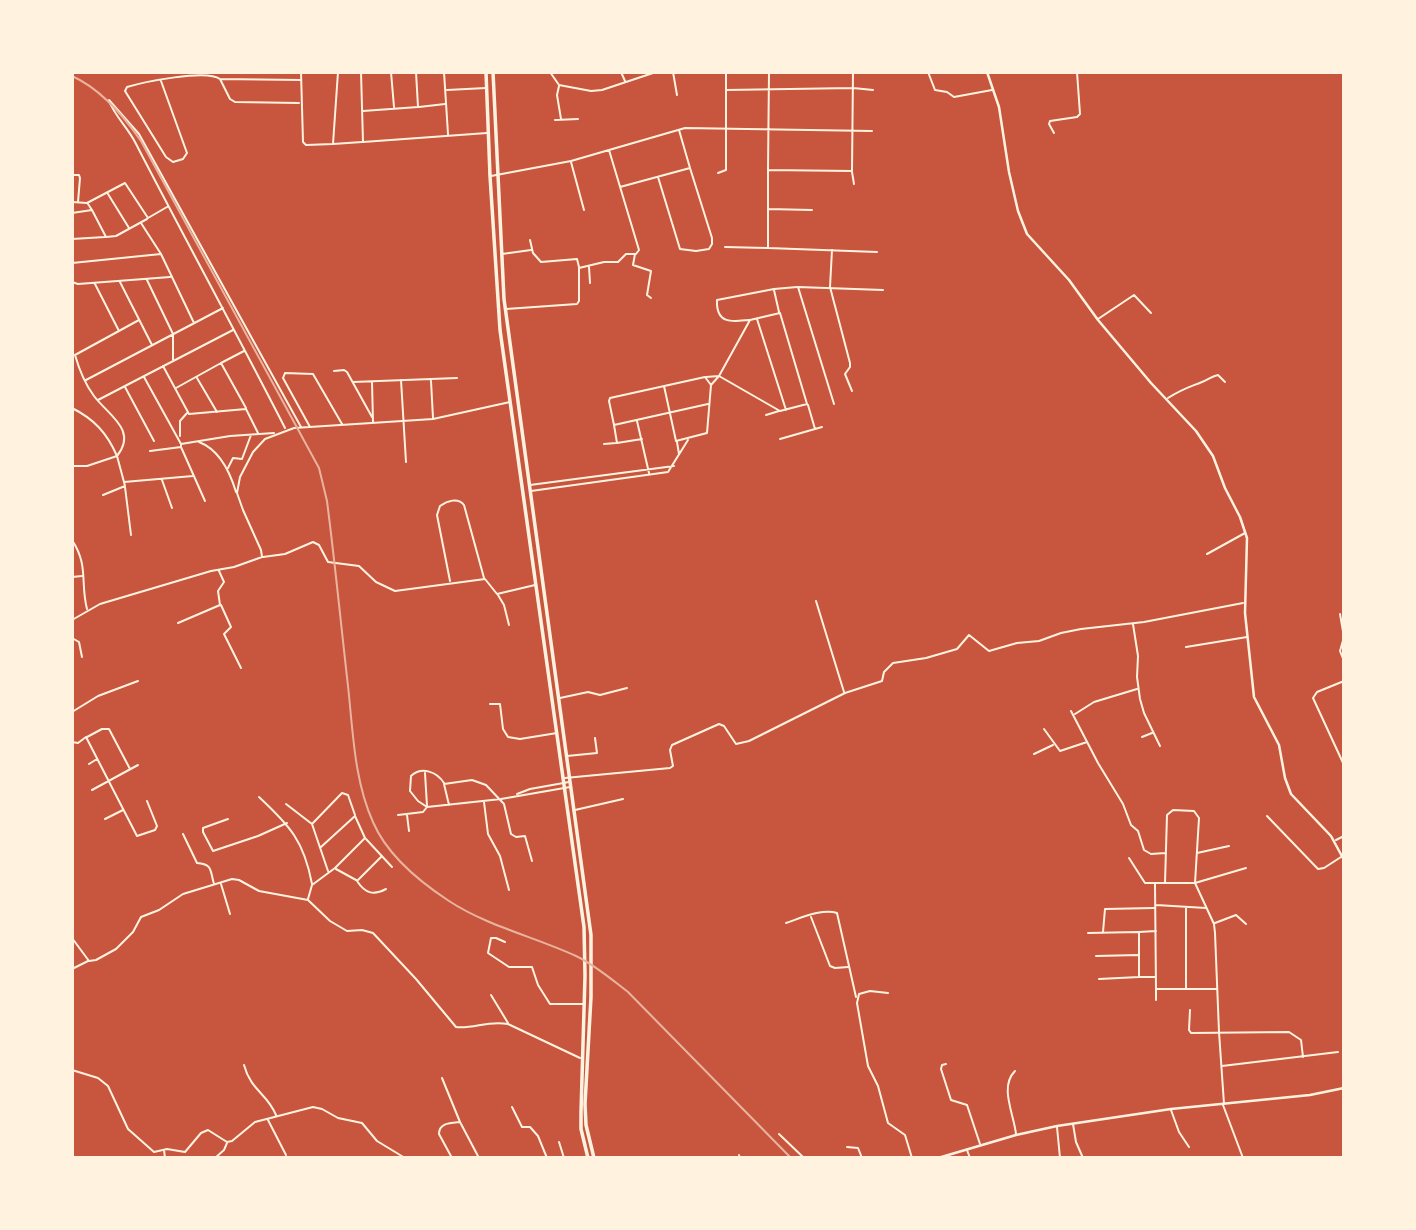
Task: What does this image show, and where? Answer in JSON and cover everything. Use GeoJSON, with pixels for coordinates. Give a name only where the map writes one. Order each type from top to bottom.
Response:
{"type":"FeatureCollection","features":[{"type":"Feature","properties":{"kind":"highway"},"geometry":{"type":"LineString","coordinates":[[486,72],[489,176],[498,303],[537,593],[566,757],[567,781],[564,788],[592,952],[585,1104],[586,1125],[594,1158]]}},
{"type":"Feature","properties":{"kind":"highway"},"geometry":{"type":"LineString","coordinates":[[493,72],[506,309],[559,698],[558,733],[573,810],[579,871],[585,953],[582,1129],[588,1158]]}},
{"type":"Feature","properties":{"kind":"highway"},"geometry":{"type":"LineString","coordinates":[[489,155],[497,155]]}},
{"type":"Feature","properties":{"kind":"highway"},"geometry":{"type":"LineString","coordinates":[[537,593],[544,591]]}},
{"type":"Feature","properties":{"kind":"highway"},"geometry":{"type":"LineString","coordinates":[[584,997],[591,998]]}},
{"type":"Feature","properties":{"kind":"street"},"geometry":{"type":"LineString","coordinates":[[301,72],[303,143],[333,144],[488,133]]}},
{"type":"Feature","properties":{"kind":"street"},"geometry":{"type":"LineString","coordinates":[[333,144],[337,73],[349,72]]}},
{"type":"Feature","properties":{"kind":"street"},"geometry":{"type":"LineString","coordinates":[[361,72],[363,142]]}},
{"type":"Feature","properties":{"kind":"street"},"geometry":{"type":"LineString","coordinates":[[391,72],[394,108]]}},
{"type":"Feature","properties":{"kind":"street"},"geometry":{"type":"LineString","coordinates":[[416,72],[418,107]]}},
{"type":"Feature","properties":{"kind":"street"},"geometry":{"type":"LineString","coordinates":[[444,72],[448,135]]}},
{"type":"Feature","properties":{"kind":"street"},"geometry":{"type":"LineString","coordinates":[[550,72],[559,85],[561,119]]}},
{"type":"Feature","properties":{"kind":"street"},"geometry":{"type":"LineString","coordinates":[[621,72],[625,82]]}},
{"type":"Feature","properties":{"kind":"street"},"geometry":{"type":"LineString","coordinates":[[559,85],[597,90],[656,72]]}},
{"type":"Feature","properties":{"kind":"street"},"geometry":{"type":"LineString","coordinates":[[673,72],[677,95]]}},
{"type":"Feature","properties":{"kind":"street"},"geometry":{"type":"LineString","coordinates":[[718,173],[726,170],[726,72]]}},
{"type":"Feature","properties":{"kind":"street"},"geometry":{"type":"LineString","coordinates":[[768,248],[769,72]]}},
{"type":"Feature","properties":{"kind":"street"},"geometry":{"type":"LineString","coordinates":[[853,72],[854,184]]}},
{"type":"Feature","properties":{"kind":"street"},"geometry":{"type":"LineString","coordinates":[[928,72],[935,90],[947,92],[954,97],[993,90]]}},
{"type":"Feature","properties":{"kind":"street"},"geometry":{"type":"LineString","coordinates":[[987,72],[1001,117],[1009,172],[1023,226],[1031,239],[1082,296],[1097,320],[1209,448],[1246,533],[1248,547],[1245,603],[1254,697],[1279,745],[1287,785],[1302,807],[1335,841],[1343,858],[1318,869],[1267,816]]}},
{"type":"Feature","properties":{"kind":"street"},"geometry":{"type":"LineString","coordinates":[[1054,133],[1050,121],[1077,117],[1080,114],[1077,72]]}},
{"type":"Feature","properties":{"kind":"street"},"geometry":{"type":"LineString","coordinates":[[160,81],[187,153],[186,157],[173,162],[167,159],[125,91],[128,86],[201,74],[220,79],[301,80]]}},
{"type":"Feature","properties":{"kind":"street"},"geometry":{"type":"LineString","coordinates":[[220,79],[230,99],[235,102],[300,103]]}},
{"type":"Feature","properties":{"kind":"street"},"geometry":{"type":"LineString","coordinates":[[445,90],[487,88]]}},
{"type":"Feature","properties":{"kind":"street"},"geometry":{"type":"LineString","coordinates":[[726,90],[873,90]]}},
{"type":"Feature","properties":{"kind":"street"},"geometry":{"type":"LineString","coordinates":[[286,429],[136,143],[109,100],[139,134],[301,427]]}},
{"type":"Feature","properties":{"kind":"street"},"geometry":{"type":"LineString","coordinates":[[363,111],[446,104]]}},
{"type":"Feature","properties":{"kind":"street"},"geometry":{"type":"LineString","coordinates":[[555,120],[578,119]]}},
{"type":"Feature","properties":{"kind":"street"},"geometry":{"type":"LineString","coordinates":[[489,176],[571,162],[678,129],[872,131]]}},
{"type":"Feature","properties":{"kind":"street"},"geometry":{"type":"LineString","coordinates":[[658,177],[680,249],[709,249],[712,238],[678,129]]}},
{"type":"Feature","properties":{"kind":"street"},"geometry":{"type":"LineString","coordinates":[[609,150],[639,250],[635,254],[633,265],[652,271],[648,295],[651,298]]}},
{"type":"Feature","properties":{"kind":"street"},"geometry":{"type":"LineString","coordinates":[[571,162],[584,210]]}},
{"type":"Feature","properties":{"kind":"street"},"geometry":{"type":"LineString","coordinates":[[621,187],[690,168]]}},
{"type":"Feature","properties":{"kind":"street"},"geometry":{"type":"LineString","coordinates":[[768,170],[852,171]]}},
{"type":"Feature","properties":{"kind":"street"},"geometry":{"type":"LineString","coordinates":[[72,175],[80,176],[78,202]]}},
{"type":"Feature","properties":{"kind":"street"},"geometry":{"type":"LineString","coordinates":[[72,202],[87,203],[123,183],[128,184],[148,218]]}},
{"type":"Feature","properties":{"kind":"street"},"geometry":{"type":"LineString","coordinates":[[108,193],[129,229]]}},
{"type":"Feature","properties":{"kind":"street"},"geometry":{"type":"LineString","coordinates":[[87,203],[106,237]]}},
{"type":"Feature","properties":{"kind":"street"},"geometry":{"type":"LineString","coordinates":[[72,239],[116,236],[168,207]]}},
{"type":"Feature","properties":{"kind":"street"},"geometry":{"type":"LineString","coordinates":[[767,209],[811,210]]}},
{"type":"Feature","properties":{"kind":"street"},"geometry":{"type":"LineString","coordinates":[[72,213],[92,210]]}},
{"type":"Feature","properties":{"kind":"street"},"geometry":{"type":"LineString","coordinates":[[141,223],[160,254],[194,323]]}},
{"type":"Feature","properties":{"kind":"street"},"geometry":{"type":"LineString","coordinates":[[506,309],[578,304],[577,259],[541,262],[532,250],[530,240]]}},
{"type":"Feature","properties":{"kind":"street"},"geometry":{"type":"LineString","coordinates":[[725,247],[832,249],[877,253]]}},
{"type":"Feature","properties":{"kind":"street"},"geometry":{"type":"LineString","coordinates":[[832,249],[830,287],[850,363],[845,374],[852,391]]}},
{"type":"Feature","properties":{"kind":"street"},"geometry":{"type":"LineString","coordinates":[[502,254],[532,250]]}},
{"type":"Feature","properties":{"kind":"street"},"geometry":{"type":"LineString","coordinates":[[72,263],[160,254]]}},
{"type":"Feature","properties":{"kind":"street"},"geometry":{"type":"LineString","coordinates":[[579,268],[604,262],[618,262],[625,254],[635,254]]}},
{"type":"Feature","properties":{"kind":"street"},"geometry":{"type":"LineString","coordinates":[[589,266],[590,283]]}},
{"type":"Feature","properties":{"kind":"street"},"geometry":{"type":"LineString","coordinates":[[72,282],[75,284],[171,277]]}},
{"type":"Feature","properties":{"kind":"street"},"geometry":{"type":"LineString","coordinates":[[146,279],[173,334],[173,360]]}},
{"type":"Feature","properties":{"kind":"street"},"geometry":{"type":"LineString","coordinates":[[120,281],[152,345]]}},
{"type":"Feature","properties":{"kind":"street"},"geometry":{"type":"LineString","coordinates":[[94,283],[119,331]]}},
{"type":"Feature","properties":{"kind":"street"},"geometry":{"type":"LineString","coordinates":[[798,287],[834,404]]}},
{"type":"Feature","properties":{"kind":"street"},"geometry":{"type":"LineString","coordinates":[[780,313],[731,323],[725,321],[717,300],[798,287],[883,289]]}},
{"type":"Feature","properties":{"kind":"street"},"geometry":{"type":"LineString","coordinates":[[774,289],[815,430]]}},
{"type":"Feature","properties":{"kind":"street"},"geometry":{"type":"LineString","coordinates":[[1097,320],[1133,295],[1151,313]]}},
{"type":"Feature","properties":{"kind":"street"},"geometry":{"type":"LineString","coordinates":[[85,380],[223,307]]}},
{"type":"Feature","properties":{"kind":"street"},"geometry":{"type":"LineString","coordinates":[[757,318],[786,410]]}},
{"type":"Feature","properties":{"kind":"street"},"geometry":{"type":"LineString","coordinates":[[75,355],[139,320]]}},
{"type":"Feature","properties":{"kind":"street"},"geometry":{"type":"LineString","coordinates":[[676,441],[707,433],[711,385],[719,376],[750,320]]}},
{"type":"Feature","properties":{"kind":"street"},"geometry":{"type":"LineString","coordinates":[[97,400],[234,329]]}},
{"type":"Feature","properties":{"kind":"street"},"geometry":{"type":"LineString","coordinates":[[72,466],[88,466],[117,456],[125,445],[111,414],[97,400],[85,380],[73,351]]}},
{"type":"Feature","properties":{"kind":"street"},"geometry":{"type":"LineString","coordinates":[[176,388],[245,351]]}},
{"type":"Feature","properties":{"kind":"street"},"geometry":{"type":"LineString","coordinates":[[220,363],[258,433]]}},
{"type":"Feature","properties":{"kind":"street"},"geometry":{"type":"LineString","coordinates":[[163,365],[191,415],[246,409]]}},
{"type":"Feature","properties":{"kind":"street"},"geometry":{"type":"LineString","coordinates":[[334,371],[345,370],[372,417]]}},
{"type":"Feature","properties":{"kind":"street"},"geometry":{"type":"LineString","coordinates":[[310,428],[283,378],[285,373],[313,374],[342,425]]}},
{"type":"Feature","properties":{"kind":"street"},"geometry":{"type":"LineString","coordinates":[[1167,399],[1185,387],[1198,384],[1214,375],[1226,382]]}},
{"type":"Feature","properties":{"kind":"street"},"geometry":{"type":"LineString","coordinates":[[144,376],[171,427],[180,438]]}},
{"type":"Feature","properties":{"kind":"street"},"geometry":{"type":"LineString","coordinates":[[617,443],[609,399],[705,377],[719,376],[780,411]]}},
{"type":"Feature","properties":{"kind":"street"},"geometry":{"type":"LineString","coordinates":[[196,377],[218,413]]}},
{"type":"Feature","properties":{"kind":"street"},"geometry":{"type":"LineString","coordinates":[[705,377],[711,385]]}},
{"type":"Feature","properties":{"kind":"street"},"geometry":{"type":"LineString","coordinates":[[353,382],[457,378]]}},
{"type":"Feature","properties":{"kind":"street"},"geometry":{"type":"LineString","coordinates":[[401,380],[406,462]]}},
{"type":"Feature","properties":{"kind":"street"},"geometry":{"type":"LineString","coordinates":[[431,380],[433,418]]}},
{"type":"Feature","properties":{"kind":"street"},"geometry":{"type":"LineString","coordinates":[[372,381],[373,422]]}},
{"type":"Feature","properties":{"kind":"street"},"geometry":{"type":"LineString","coordinates":[[125,386],[153,442]]}},
{"type":"Feature","properties":{"kind":"street"},"geometry":{"type":"LineString","coordinates":[[664,386],[679,456]]}},
{"type":"Feature","properties":{"kind":"street"},"geometry":{"type":"LineString","coordinates":[[237,493],[240,477],[253,452],[262,441],[286,429],[403,422],[511,402]]}},
{"type":"Feature","properties":{"kind":"street"},"geometry":{"type":"LineString","coordinates":[[614,425],[709,404]]}},
{"type":"Feature","properties":{"kind":"street"},"geometry":{"type":"LineString","coordinates":[[766,415],[807,404]]}},
{"type":"Feature","properties":{"kind":"street"},"geometry":{"type":"LineString","coordinates":[[72,408],[99,426],[117,456],[131,535]]}},
{"type":"Feature","properties":{"kind":"street"},"geometry":{"type":"LineString","coordinates":[[188,412],[180,421],[181,446],[205,501]]}},
{"type":"Feature","properties":{"kind":"street"},"geometry":{"type":"LineString","coordinates":[[637,420],[649,474]]}},
{"type":"Feature","properties":{"kind":"street"},"geometry":{"type":"LineString","coordinates":[[780,439],[822,427]]}},
{"type":"Feature","properties":{"kind":"street"},"geometry":{"type":"LineString","coordinates":[[150,451],[258,433],[276,433]]}},
{"type":"Feature","properties":{"kind":"street"},"geometry":{"type":"LineString","coordinates":[[227,468],[233,458],[242,460],[251,434]]}},
{"type":"Feature","properties":{"kind":"street"},"geometry":{"type":"LineString","coordinates":[[604,444],[642,439]]}},
{"type":"Feature","properties":{"kind":"street"},"geometry":{"type":"LineString","coordinates":[[530,491],[668,472],[689,439]]}},
{"type":"Feature","properties":{"kind":"street"},"geometry":{"type":"LineString","coordinates":[[198,442],[206,445],[227,468],[262,557]]}},
{"type":"Feature","properties":{"kind":"street"},"geometry":{"type":"LineString","coordinates":[[529,485],[674,466]]}},
{"type":"Feature","properties":{"kind":"street"},"geometry":{"type":"LineString","coordinates":[[103,495],[124,484],[192,475]]}},
{"type":"Feature","properties":{"kind":"street"},"geometry":{"type":"LineString","coordinates":[[162,479],[172,508]]}},
{"type":"Feature","properties":{"kind":"street"},"geometry":{"type":"LineString","coordinates":[[450,582],[437,515],[440,506],[459,501],[464,505],[485,579],[504,605],[509,625]]}},
{"type":"Feature","properties":{"kind":"street"},"geometry":{"type":"LineString","coordinates":[[1207,554],[1246,533]]}},
{"type":"Feature","properties":{"kind":"street"},"geometry":{"type":"LineString","coordinates":[[72,542],[83,559],[87,610]]}},
{"type":"Feature","properties":{"kind":"street"},"geometry":{"type":"LineString","coordinates":[[72,620],[87,610],[113,600],[256,561],[262,557],[285,554],[313,542],[319,545],[328,562],[359,566],[376,582],[395,591],[485,579]]}},
{"type":"Feature","properties":{"kind":"street"},"geometry":{"type":"LineString","coordinates":[[218,570],[224,582],[218,591],[231,627],[224,634],[241,668]]}},
{"type":"Feature","properties":{"kind":"street"},"geometry":{"type":"LineString","coordinates":[[72,577],[83,576]]}},
{"type":"Feature","properties":{"kind":"street"},"geometry":{"type":"LineString","coordinates":[[497,594],[536,584]]}},
{"type":"Feature","properties":{"kind":"street"},"geometry":{"type":"LineString","coordinates":[[817,601],[845,694]]}},
{"type":"Feature","properties":{"kind":"street"},"geometry":{"type":"LineString","coordinates":[[516,795],[567,781],[670,768],[673,766],[670,750],[672,745],[719,724],[723,724],[734,742],[739,744],[749,741],[845,694],[881,681],[884,672],[893,663],[958,649],[969,635],[989,651],[1017,643],[1039,641],[1070,631],[1245,603]]}},
{"type":"Feature","properties":{"kind":"street"},"geometry":{"type":"LineString","coordinates":[[178,623],[221,604]]}},
{"type":"Feature","properties":{"kind":"street"},"geometry":{"type":"LineString","coordinates":[[1340,614],[1343,637],[1340,651],[1344,661]]}},
{"type":"Feature","properties":{"kind":"street"},"geometry":{"type":"LineString","coordinates":[[1133,623],[1138,660],[1138,689],[1144,713],[1160,746]]}},
{"type":"Feature","properties":{"kind":"street"},"geometry":{"type":"LineString","coordinates":[[1186,647],[1248,637]]}},
{"type":"Feature","properties":{"kind":"street"},"geometry":{"type":"LineString","coordinates":[[72,638],[79,642],[82,657]]}},
{"type":"Feature","properties":{"kind":"street"},"geometry":{"type":"LineString","coordinates":[[72,712],[98,696],[138,681]]}},
{"type":"Feature","properties":{"kind":"street"},"geometry":{"type":"LineString","coordinates":[[1344,681],[1317,692],[1313,698],[1344,765]]}},
{"type":"Feature","properties":{"kind":"street"},"geometry":{"type":"LineString","coordinates":[[559,698],[588,692],[597,696],[627,688]]}},
{"type":"Feature","properties":{"kind":"street"},"geometry":{"type":"LineString","coordinates":[[1073,715],[1094,702],[1138,689]]}},
{"type":"Feature","properties":{"kind":"street"},"geometry":{"type":"LineString","coordinates":[[490,704],[500,705],[503,729],[508,737],[520,739],[558,733]]}},
{"type":"Feature","properties":{"kind":"street"},"geometry":{"type":"LineString","coordinates":[[1071,711],[1123,804],[1130,825],[1138,831],[1144,850],[1151,854],[1166,853]]}},
{"type":"Feature","properties":{"kind":"street"},"geometry":{"type":"LineString","coordinates":[[72,742],[78,743],[102,729],[110,729],[130,769]]}},
{"type":"Feature","properties":{"kind":"street"},"geometry":{"type":"LineString","coordinates":[[1044,729],[1062,751],[1088,741]]}},
{"type":"Feature","properties":{"kind":"street"},"geometry":{"type":"LineString","coordinates":[[1142,737],[1153,732]]}},
{"type":"Feature","properties":{"kind":"street"},"geometry":{"type":"LineString","coordinates":[[86,737],[124,809],[134,834],[139,836],[155,830],[157,826],[147,801]]}},
{"type":"Feature","properties":{"kind":"street"},"geometry":{"type":"LineString","coordinates":[[566,757],[597,753],[595,738]]}},
{"type":"Feature","properties":{"kind":"street"},"geometry":{"type":"LineString","coordinates":[[1034,754],[1054,744]]}},
{"type":"Feature","properties":{"kind":"street"},"geometry":{"type":"LineString","coordinates":[[89,764],[97,759]]}},
{"type":"Feature","properties":{"kind":"street"},"geometry":{"type":"LineString","coordinates":[[92,790],[138,765]]}},
{"type":"Feature","properties":{"kind":"street"},"geometry":{"type":"LineString","coordinates":[[398,815],[423,812],[427,807],[425,771]]}},
{"type":"Feature","properties":{"kind":"street"},"geometry":{"type":"LineString","coordinates":[[449,805],[444,784],[438,776],[425,771],[415,772],[409,785],[413,797],[427,807],[449,805],[501,799],[564,788]]}},
{"type":"Feature","properties":{"kind":"street"},"geometry":{"type":"LineString","coordinates":[[444,784],[478,781],[501,799],[511,834],[526,837],[532,861]]}},
{"type":"Feature","properties":{"kind":"street"},"geometry":{"type":"LineString","coordinates":[[312,824],[342,793],[348,795],[365,838],[391,867]]}},
{"type":"Feature","properties":{"kind":"street"},"geometry":{"type":"LineString","coordinates":[[259,797],[287,823],[299,841],[312,885],[308,900]]}},
{"type":"Feature","properties":{"kind":"street"},"geometry":{"type":"LineString","coordinates":[[573,810],[623,799]]}},
{"type":"Feature","properties":{"kind":"street"},"geometry":{"type":"LineString","coordinates":[[484,801],[488,834],[500,856],[509,890]]}},
{"type":"Feature","properties":{"kind":"street"},"geometry":{"type":"LineString","coordinates":[[286,804],[312,824],[328,872]]}},
{"type":"Feature","properties":{"kind":"street"},"geometry":{"type":"LineString","coordinates":[[105,819],[124,809]]}},
{"type":"Feature","properties":{"kind":"street"},"geometry":{"type":"LineString","coordinates":[[1165,883],[1168,813],[1194,811],[1198,814],[1195,883],[1214,924],[1223,1104],[1243,1158]]}},
{"type":"Feature","properties":{"kind":"street"},"geometry":{"type":"LineString","coordinates":[[407,814],[409,831]]}},
{"type":"Feature","properties":{"kind":"street"},"geometry":{"type":"LineString","coordinates":[[321,847],[355,816]]}},
{"type":"Feature","properties":{"kind":"street"},"geometry":{"type":"LineString","coordinates":[[228,819],[203,828],[213,851],[287,823]]}},
{"type":"Feature","properties":{"kind":"street"},"geometry":{"type":"LineString","coordinates":[[183,834],[197,863],[209,866],[214,884]]}},
{"type":"Feature","properties":{"kind":"street"},"geometry":{"type":"LineString","coordinates":[[1335,841],[1344,836]]}},
{"type":"Feature","properties":{"kind":"street"},"geometry":{"type":"LineString","coordinates":[[312,885],[335,868],[365,838]]}},
{"type":"Feature","properties":{"kind":"street"},"geometry":{"type":"LineString","coordinates":[[1196,853],[1229,846]]}},
{"type":"Feature","properties":{"kind":"street"},"geometry":{"type":"LineString","coordinates":[[357,881],[382,856]]}},
{"type":"Feature","properties":{"kind":"street"},"geometry":{"type":"LineString","coordinates":[[1129,859],[1145,883],[1195,883],[1246,868]]}},
{"type":"Feature","properties":{"kind":"street"},"geometry":{"type":"LineString","coordinates":[[335,868],[357,881],[370,893],[379,893],[386,889]]}},
{"type":"Feature","properties":{"kind":"street"},"geometry":{"type":"LineString","coordinates":[[72,969],[116,949],[133,932],[141,917],[194,890],[232,879],[239,880],[259,891],[308,900],[330,921],[343,929],[351,932],[368,931],[379,938],[456,1027],[467,1028],[480,1023],[509,1024],[582,1059]]}},
{"type":"Feature","properties":{"kind":"street"},"geometry":{"type":"LineString","coordinates":[[221,883],[230,914]]}},
{"type":"Feature","properties":{"kind":"street"},"geometry":{"type":"LineString","coordinates":[[1155,883],[1156,1000]]}},
{"type":"Feature","properties":{"kind":"street"},"geometry":{"type":"LineString","coordinates":[[1104,932],[1105,909],[1155,906],[1207,908]]}},
{"type":"Feature","properties":{"kind":"street"},"geometry":{"type":"LineString","coordinates":[[1185,907],[1186,989]]}},
{"type":"Feature","properties":{"kind":"street"},"geometry":{"type":"LineString","coordinates":[[786,923],[828,912],[837,914],[868,1066],[878,1086],[888,1123],[905,1135],[912,1158]]}},
{"type":"Feature","properties":{"kind":"street"},"geometry":{"type":"LineString","coordinates":[[1214,924],[1236,915],[1246,925]]}},
{"type":"Feature","properties":{"kind":"street"},"geometry":{"type":"LineString","coordinates":[[810,916],[830,966],[849,967]]}},
{"type":"Feature","properties":{"kind":"street"},"geometry":{"type":"LineString","coordinates":[[1088,933],[1156,931]]}},
{"type":"Feature","properties":{"kind":"street"},"geometry":{"type":"LineString","coordinates":[[1139,932],[1139,977]]}},
{"type":"Feature","properties":{"kind":"street"},"geometry":{"type":"LineString","coordinates":[[72,937],[89,961]]}},
{"type":"Feature","properties":{"kind":"street"},"geometry":{"type":"LineString","coordinates":[[505,942],[491,939],[488,953],[509,967],[532,967],[538,985],[550,1004],[584,1004]]}},
{"type":"Feature","properties":{"kind":"street"},"geometry":{"type":"LineString","coordinates":[[1096,956],[1139,955]]}},
{"type":"Feature","properties":{"kind":"street"},"geometry":{"type":"LineString","coordinates":[[1099,979],[1155,977]]}},
{"type":"Feature","properties":{"kind":"street"},"geometry":{"type":"LineString","coordinates":[[1156,989],[1217,989]]}},
{"type":"Feature","properties":{"kind":"street"},"geometry":{"type":"LineString","coordinates":[[856,998],[866,992],[888,993]]}},
{"type":"Feature","properties":{"kind":"street"},"geometry":{"type":"LineString","coordinates":[[491,995],[509,1024]]}},
{"type":"Feature","properties":{"kind":"street"},"geometry":{"type":"LineString","coordinates":[[1189,1010],[1190,1032],[1289,1032],[1301,1040],[1303,1057]]}},
{"type":"Feature","properties":{"kind":"street"},"geometry":{"type":"LineString","coordinates":[[1221,1066],[1338,1052]]}},
{"type":"Feature","properties":{"kind":"street"},"geometry":{"type":"LineString","coordinates":[[946,1064],[940,1069],[951,1100],[967,1105],[981,1145]]}},
{"type":"Feature","properties":{"kind":"street"},"geometry":{"type":"LineString","coordinates":[[244,1065],[250,1082],[270,1101],[277,1116]]}},
{"type":"Feature","properties":{"kind":"street"},"geometry":{"type":"LineString","coordinates":[[72,1070],[103,1082],[111,1091],[128,1129],[152,1152],[164,1149],[185,1152],[201,1133],[208,1129],[227,1142]]}},
{"type":"Feature","properties":{"kind":"street"},"geometry":{"type":"LineString","coordinates":[[1015,1071],[1008,1081],[1007,1089],[1016,1135]]}},
{"type":"Feature","properties":{"kind":"street"},"geometry":{"type":"LineString","coordinates":[[442,1079],[479,1158]]}},
{"type":"Feature","properties":{"kind":"street"},"geometry":{"type":"LineString","coordinates":[[938,1158],[1016,1135],[1073,1123],[1171,1109],[1310,1095],[1344,1088]]}},
{"type":"Feature","properties":{"kind":"street"},"geometry":{"type":"LineString","coordinates":[[227,1142],[234,1140],[251,1124],[308,1107],[362,1123],[377,1141],[405,1158]]}},
{"type":"Feature","properties":{"kind":"street"},"geometry":{"type":"LineString","coordinates":[[512,1107],[522,1127],[530,1127],[536,1132],[547,1158]]}},
{"type":"Feature","properties":{"kind":"street"},"geometry":{"type":"LineString","coordinates":[[1171,1109],[1178,1132],[1189,1147]]}},
{"type":"Feature","properties":{"kind":"street"},"geometry":{"type":"LineString","coordinates":[[267,1119],[286,1155]]}},
{"type":"Feature","properties":{"kind":"street"},"geometry":{"type":"LineString","coordinates":[[452,1158],[439,1130],[442,1126],[460,1122]]}},
{"type":"Feature","properties":{"kind":"street"},"geometry":{"type":"LineString","coordinates":[[1073,1123],[1076,1142],[1083,1158]]}},
{"type":"Feature","properties":{"kind":"street"},"geometry":{"type":"LineString","coordinates":[[1057,1126],[1060,1158]]}},
{"type":"Feature","properties":{"kind":"street"},"geometry":{"type":"LineString","coordinates":[[779,1134],[804,1158]]}},
{"type":"Feature","properties":{"kind":"street"},"geometry":{"type":"LineString","coordinates":[[215,1158],[224,1150],[227,1142]]}},
{"type":"Feature","properties":{"kind":"street"},"geometry":{"type":"LineString","coordinates":[[559,1142],[564,1158]]}},
{"type":"Feature","properties":{"kind":"street"},"geometry":{"type":"LineString","coordinates":[[847,1147],[858,1148],[862,1158]]}},
{"type":"Feature","properties":{"kind":"street"},"geometry":{"type":"LineString","coordinates":[[164,1149],[165,1158]]}},
{"type":"Feature","properties":{"kind":"street"},"geometry":{"type":"LineString","coordinates":[[967,1150],[970,1158]]}},
{"type":"Feature","properties":{"kind":"railway"},"geometry":{"type":"LineString","coordinates":[[72,76],[83,81],[111,104],[141,141],[319,468],[327,501],[358,772],[367,806],[379,834],[396,856],[438,894],[495,924],[576,956],[609,977],[628,992],[791,1158]]}}]}
